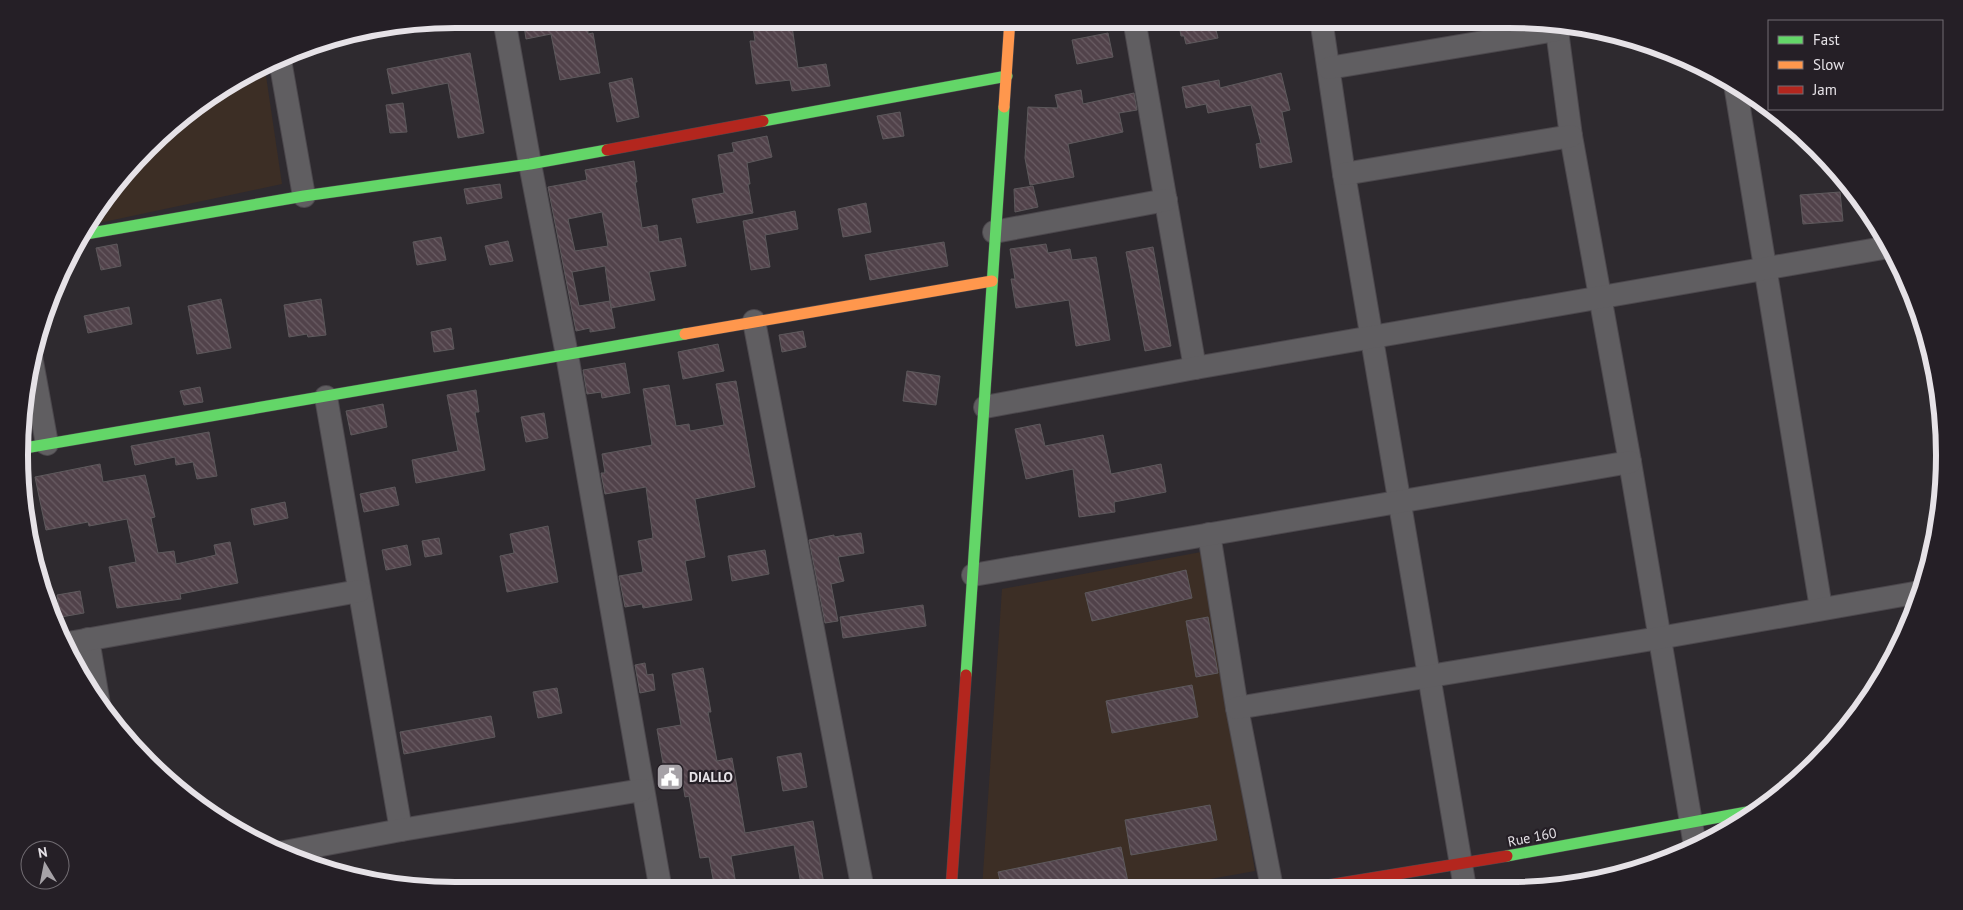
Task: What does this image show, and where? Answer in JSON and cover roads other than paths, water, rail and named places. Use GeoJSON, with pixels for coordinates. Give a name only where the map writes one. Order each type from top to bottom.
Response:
{"type":"FeatureCollection","features":[{"type":"Feature","properties":{"kind":"street"},"geometry":{"type":"LineString","coordinates":[[506,28],[659,882]]}},
{"type":"Feature","properties":{"kind":"street"},"geometry":{"type":"LineString","coordinates":[[952,882],[985,407],[994,232],[1009,28]]}},
{"type":"Feature","properties":{"kind":"street"},"geometry":{"type":"LineString","coordinates":[[1136,28],[1195,368]]}},
{"type":"Feature","properties":{"kind":"street"},"geometry":{"type":"LineString","coordinates":[[1322,28],[1344,174],[1464,882]]}},
{"type":"Feature","properties":{"kind":"street"},"geometry":{"type":"LineString","coordinates":[[1329,68],[1545,29]]}},
{"type":"Feature","properties":{"kind":"street"},"geometry":{"type":"LineString","coordinates":[[1556,30],[1571,136],[1630,462],[1694,840]]}},
{"type":"Feature","properties":{"kind":"street"},"geometry":{"type":"LineString","coordinates":[[281,65],[304,196]]}},
{"type":"Feature","properties":{"kind":"street"},"geometry":{"type":"LineString","coordinates":[[90,233],[304,196],[530,164],[1006,76]]}},
{"type":"Feature","properties":{"kind":"street"},"geometry":{"type":"LineString","coordinates":[[1737,94],[1820,608]]}},
{"type":"Feature","properties":{"kind":"street"},"geometry":{"type":"LineString","coordinates":[[1344,174],[1571,136]]}},
{"type":"Feature","properties":{"kind":"street"},"geometry":{"type":"LineString","coordinates":[[994,232],[1166,200]]}},
{"type":"Feature","properties":{"kind":"street"},"geometry":{"type":"LineString","coordinates":[[985,407],[1195,368],[1882,248]]}},
{"type":"Feature","properties":{"kind":"street"},"geometry":{"type":"LineString","coordinates":[[28,447],[992,281]]}},
{"type":"Feature","properties":{"kind":"street"},"geometry":{"type":"LineString","coordinates":[[754,321],[861,882]]}},
{"type":"Feature","properties":{"kind":"street"},"geometry":{"type":"LineString","coordinates":[[35,378],[47,444]]}},
{"type":"Feature","properties":{"kind":"street"},"geometry":{"type":"LineString","coordinates":[[326,397],[401,830]]}},
{"type":"Feature","properties":{"kind":"street"},"geometry":{"type":"LineString","coordinates":[[973,575],[1630,462]]}},
{"type":"Feature","properties":{"kind":"street"},"geometry":{"type":"LineString","coordinates":[[1209,534],[1237,708],[1271,882]]}},
{"type":"Feature","properties":{"kind":"street"},"geometry":{"type":"LineString","coordinates":[[71,643],[359,591]]}},
{"type":"Feature","properties":{"kind":"street"},"geometry":{"type":"LineString","coordinates":[[1237,708],[1430,677],[1913,593]]}},
{"type":"Feature","properties":{"kind":"street"},"geometry":{"type":"LineString","coordinates":[[88,640],[97,688]]}},
{"type":"Feature","properties":{"kind":"street"},"geometry":{"type":"LineString","coordinates":[[292,850],[401,830],[642,790]]}},
{"type":"Feature","properties":{"kind":"street","name":"Rue 160"},"geometry":{"type":"LineString","coordinates":[[1350,882],[1461,865],[1741,813]]}},
{"type":"Feature","properties":{"kind":"place","name":"DIALLO"},"geometry":{"type":"Point","coordinates":[670,777]}}]}
